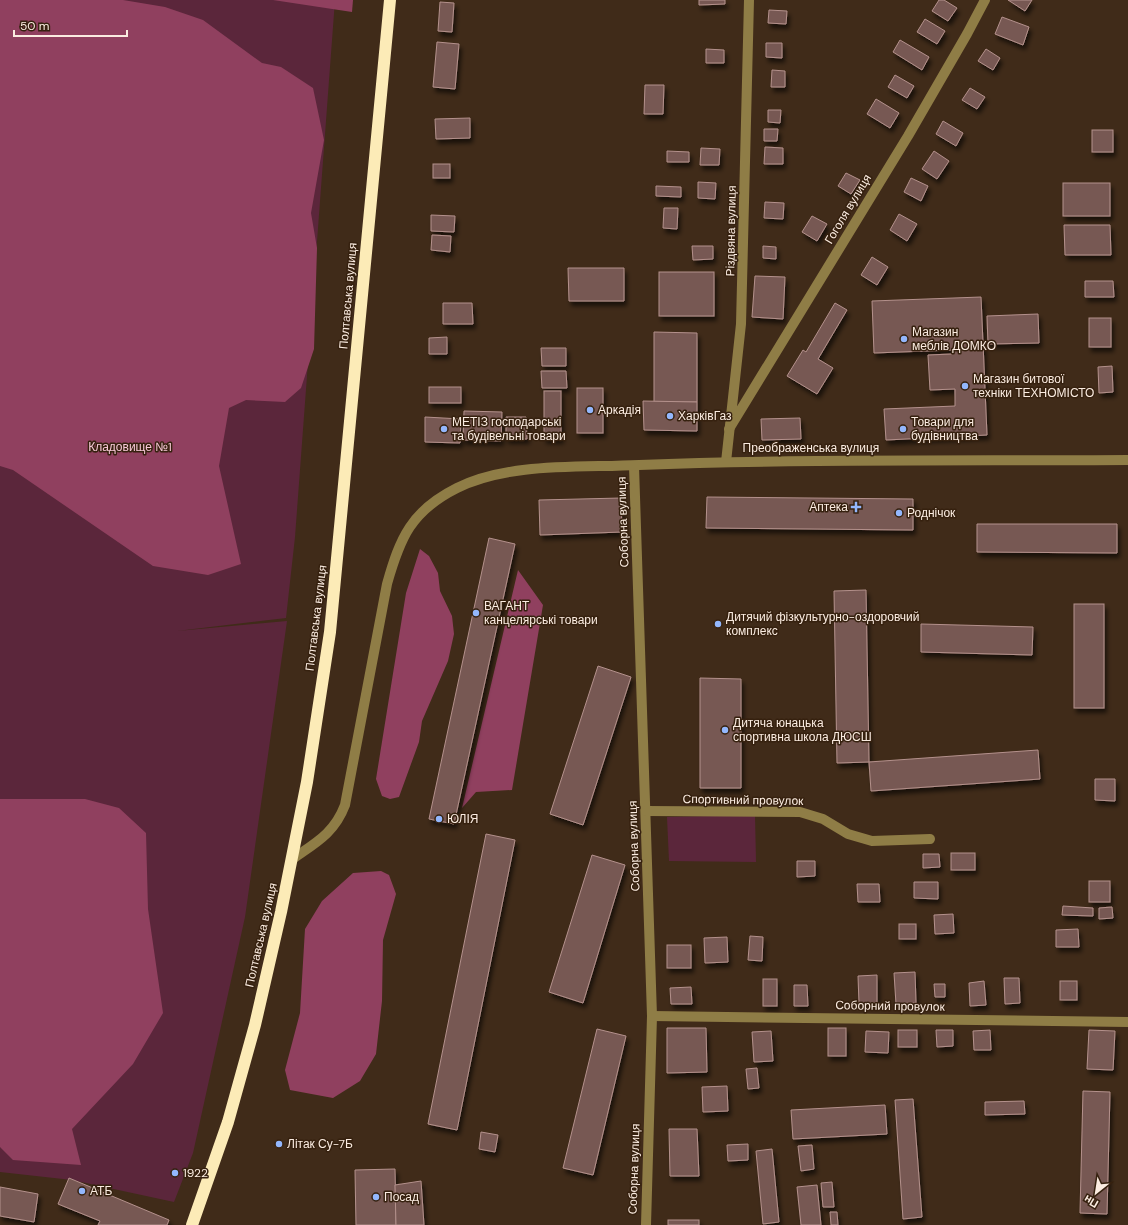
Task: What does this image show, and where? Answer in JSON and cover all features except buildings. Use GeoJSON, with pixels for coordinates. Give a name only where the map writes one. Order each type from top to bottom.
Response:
{"type":"FeatureCollection","features":[{"type":"Feature","properties":{"kind":"highway","name":"Полтавська вулиця"},"geometry":{"type":"LineString","coordinates":[[192,1225],[228,1122],[253,1032],[281,912],[307,782],[330,632],[390,0]]}},
{"type":"Feature","properties":{"kind":"street","name":"Різдвяна вулиця"},"geometry":{"type":"LineString","coordinates":[[726,462],[741,324],[749,0]]}},
{"type":"Feature","properties":{"kind":"street","name":"Гоголя вулиця"},"geometry":{"type":"LineString","coordinates":[[729,428],[908,136],[968,34],[985,0]]}},
{"type":"Feature","properties":{"kind":"street","name":"Преображенська вулиця"},"geometry":{"type":"LineString","coordinates":[[291,860],[323,839],[333,829],[340,818],[345,805],[387,584],[394,556],[400,542],[419,516],[443,496],[471,482],[495,475],[554,467],[634,466],[726,462],[1128,460]]}},
{"type":"Feature","properties":{"kind":"street","name":"Соборна вулиця"},"geometry":{"type":"LineString","coordinates":[[634,466],[652,1016],[646,1225]]}},
{"type":"Feature","properties":{"kind":"street","name":"Спортивний провулок"},"geometry":{"type":"LineString","coordinates":[[646,811],[800,812],[823,819],[848,834],[872,841],[930,839]]}},
{"type":"Feature","properties":{"kind":"street","name":"Соборний провулок"},"geometry":{"type":"LineString","coordinates":[[652,1016],[1128,1022]]}},
{"type":"Feature","properties":{"kind":"green space"},"geometry":{"type":"Polygon","coordinates":[[[0,0],[335,0],[295,537],[286,618],[177,631],[287,621],[245,917],[193,1153],[174,1202],[72,1180],[0,1172],[0,0]]]}},
{"type":"Feature","properties":{"kind":"green space","name":"Кладовище №1"},"geometry":{"type":"Polygon","coordinates":[[[0,0],[123,0],[165,7],[203,20],[262,63],[281,67],[313,88],[324,140],[311,213],[317,248],[314,349],[301,388],[285,402],[246,400],[229,408],[219,466],[241,564],[208,575],[153,566],[13,470],[0,466],[0,0]]]}},
{"type":"Feature","properties":{"kind":"green space"},"geometry":{"type":"Polygon","coordinates":[[[273,0],[353,0],[352,12],[273,0]]]}},
{"type":"Feature","properties":{"kind":"green space"},"geometry":{"type":"Polygon","coordinates":[[[420,549],[429,556],[438,573],[440,591],[452,616],[454,634],[448,661],[422,721],[419,742],[399,797],[390,799],[382,796],[376,779],[406,593],[420,549]]]}},
{"type":"Feature","properties":{"kind":"green space"},"geometry":{"type":"Polygon","coordinates":[[[518,570],[543,605],[512,790],[476,792],[462,808],[518,570]]]}},
{"type":"Feature","properties":{"kind":"green space"},"geometry":{"type":"Polygon","coordinates":[[[0,799],[85,799],[119,808],[146,833],[148,909],[163,1013],[133,1064],[72,1129],[81,1165],[13,1160],[0,1147],[0,799]]]}},
{"type":"Feature","properties":{"kind":"green space"},"geometry":{"type":"Polygon","coordinates":[[[755,815],[756,862],[669,861],[667,817],[755,815]]]}},
{"type":"Feature","properties":{"kind":"green space"},"geometry":{"type":"Polygon","coordinates":[[[381,871],[389,875],[396,894],[383,940],[382,1001],[376,1054],[360,1081],[333,1098],[290,1090],[285,1070],[300,1013],[305,929],[322,901],[353,873],[381,871]]]}},
{"type":"Feature","properties":{"kind":"place","name":"Магазин меблів ДОМКО"},"geometry":{"type":"Point","coordinates":[904,339]}},
{"type":"Feature","properties":{"kind":"place","name":"Магазин битової техніки ТЕХНОМІСТО"},"geometry":{"type":"Point","coordinates":[965,386]}},
{"type":"Feature","properties":{"kind":"place","name":"Аркадія"},"geometry":{"type":"Point","coordinates":[590,410]}},
{"type":"Feature","properties":{"kind":"place","name":"ХарківГаз"},"geometry":{"type":"Point","coordinates":[670,416]}},
{"type":"Feature","properties":{"kind":"place","name":"МЕТІЗ господарські та будівельні товари"},"geometry":{"type":"Point","coordinates":[444,429]}},
{"type":"Feature","properties":{"kind":"place","name":"Товари для будівництва"},"geometry":{"type":"Point","coordinates":[903,429]}},
{"type":"Feature","properties":{"kind":"place","name":"Аптека"},"geometry":{"type":"Point","coordinates":[856,507]}},
{"type":"Feature","properties":{"kind":"place","name":"Роднічок"},"geometry":{"type":"Point","coordinates":[899,513]}},
{"type":"Feature","properties":{"kind":"place","name":"ВАГАНТ канцелярські товари"},"geometry":{"type":"Point","coordinates":[476,613]}},
{"type":"Feature","properties":{"kind":"place","name":"Дитячий фізкультурно-оздоровчий комплекс"},"geometry":{"type":"Point","coordinates":[718,624]}},
{"type":"Feature","properties":{"kind":"place","name":"Дитяча юнацька спортивна школа ДЮСШ"},"geometry":{"type":"Point","coordinates":[725,730]}},
{"type":"Feature","properties":{"kind":"place","name":"ЮЛІЯ"},"geometry":{"type":"Point","coordinates":[439,819]}},
{"type":"Feature","properties":{"kind":"place","name":"Літак Су-7Б"},"geometry":{"type":"Point","coordinates":[279,1144]}},
{"type":"Feature","properties":{"kind":"place","name":"1922"},"geometry":{"type":"Point","coordinates":[175,1173]}},
{"type":"Feature","properties":{"kind":"place","name":"АТБ"},"geometry":{"type":"Point","coordinates":[82,1191]}},
{"type":"Feature","properties":{"kind":"place","name":"Посад"},"geometry":{"type":"Point","coordinates":[376,1197]}}]}
